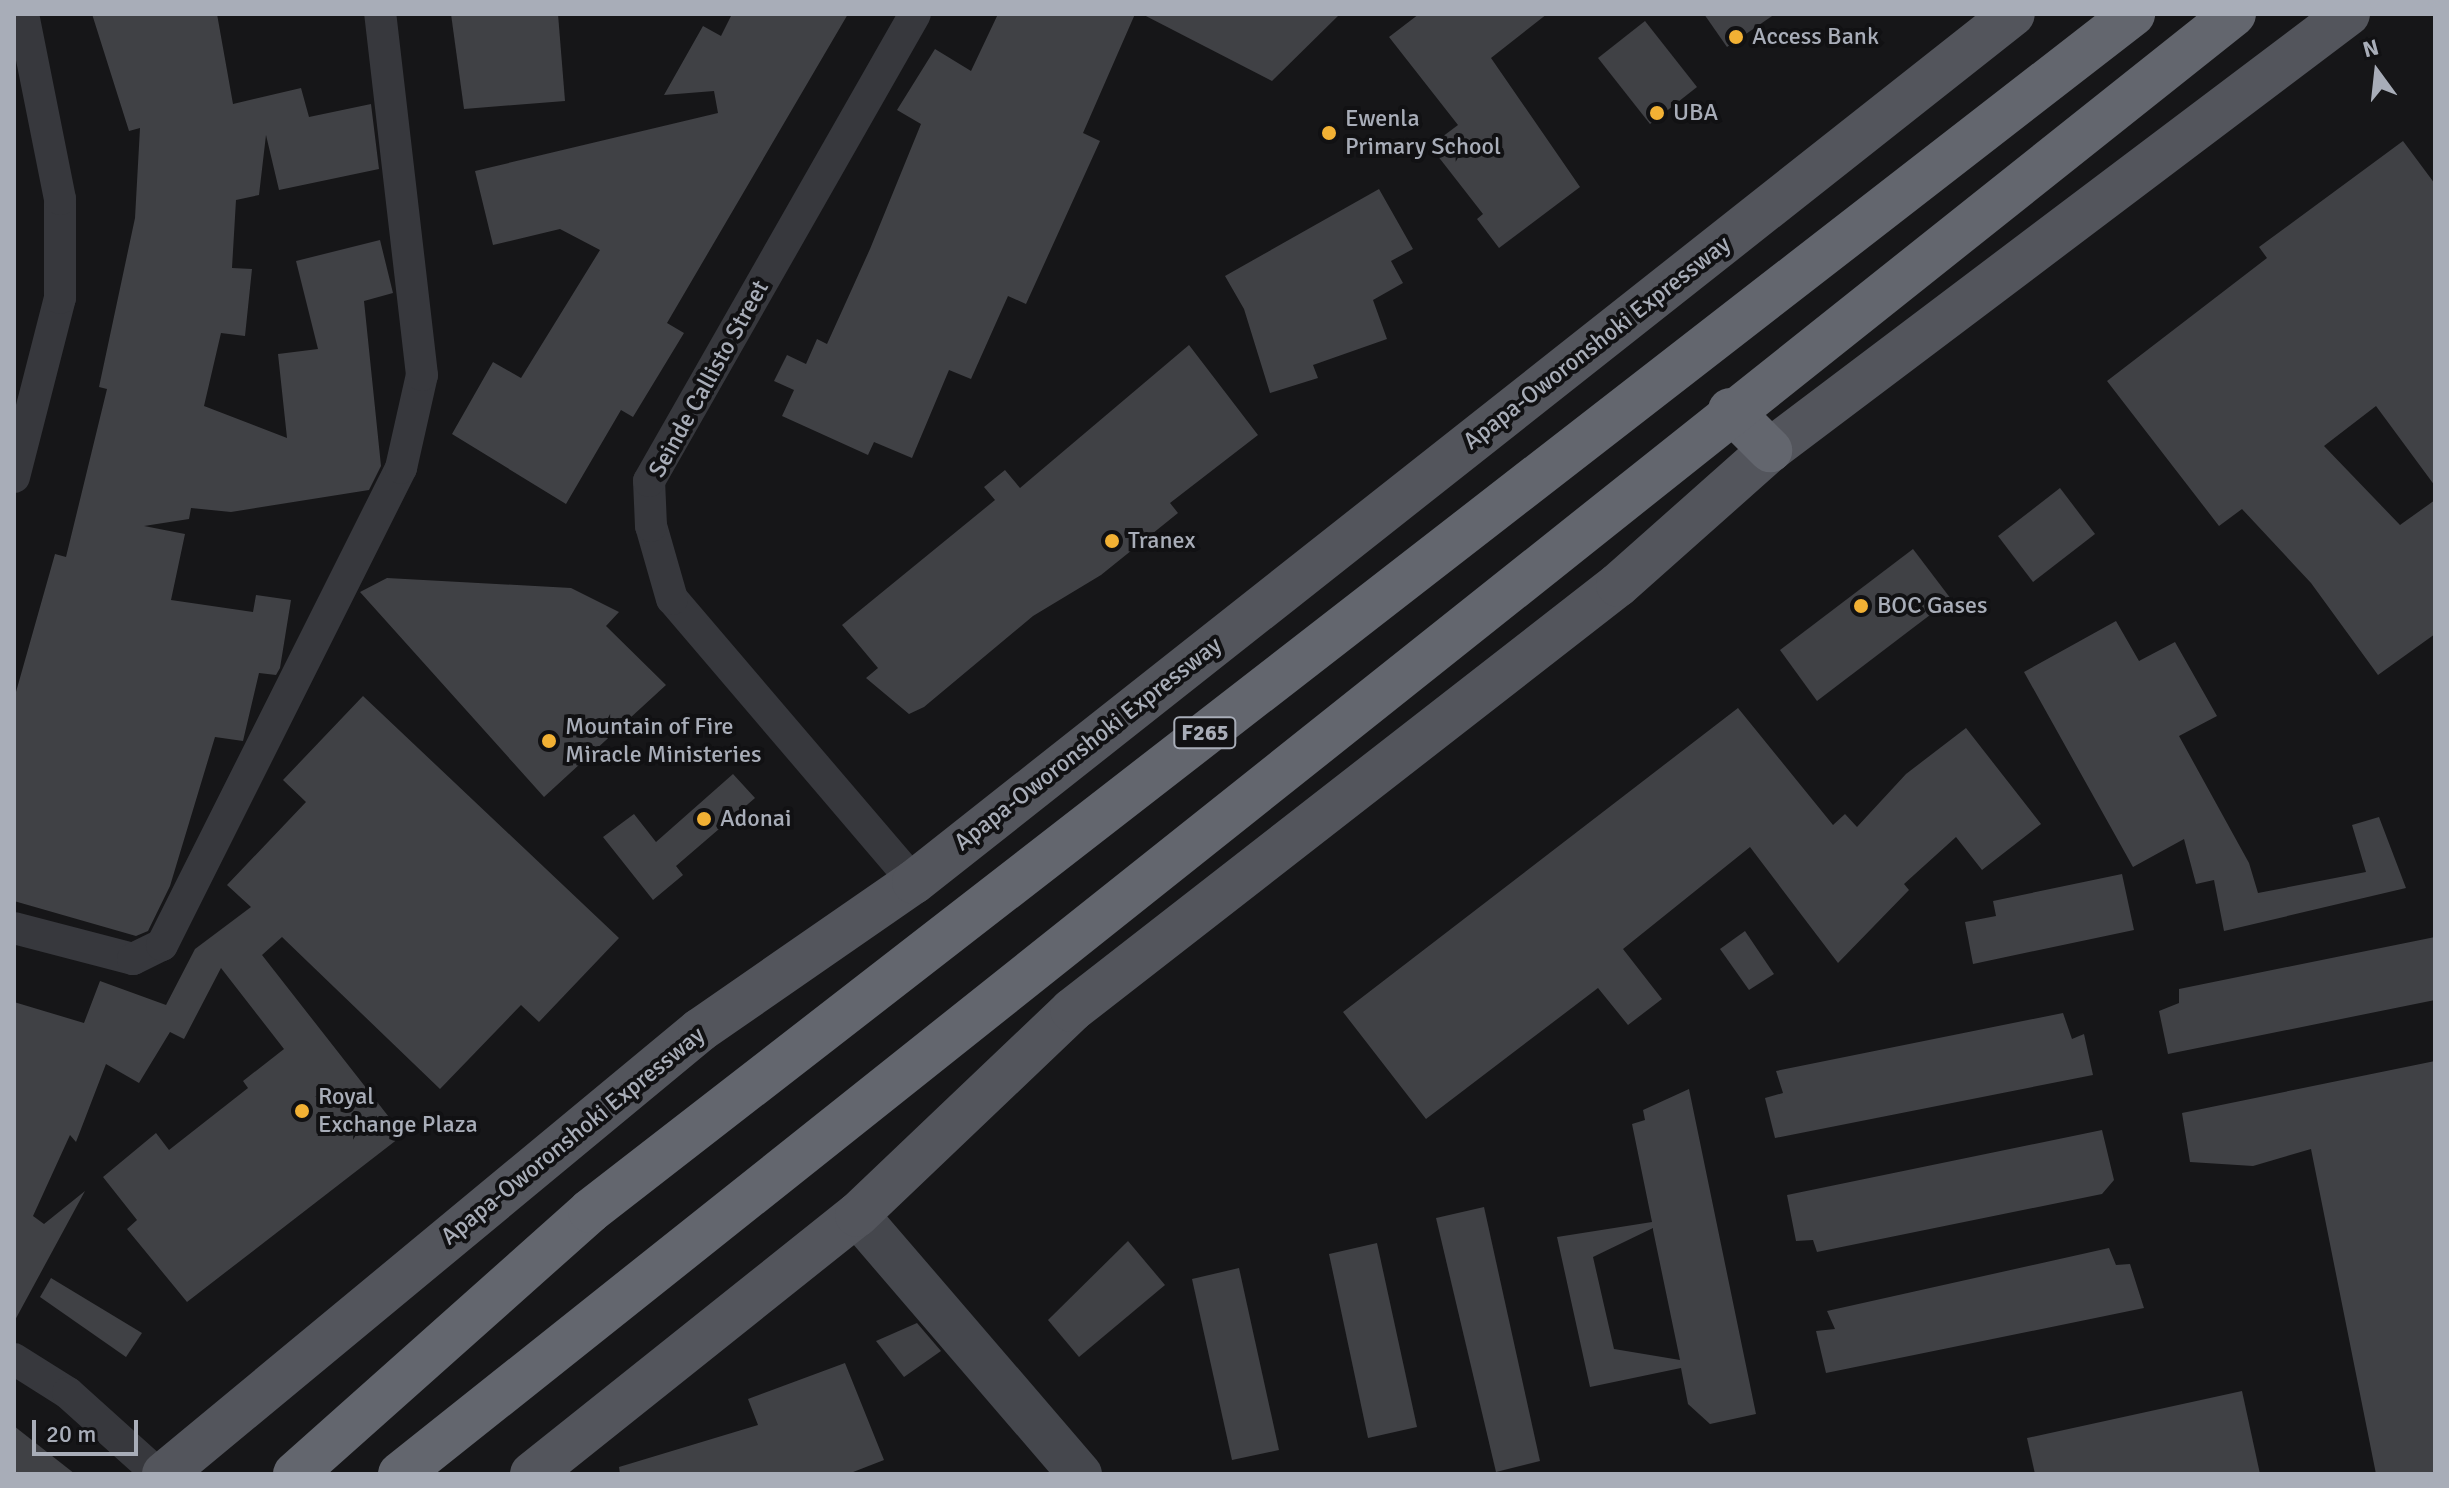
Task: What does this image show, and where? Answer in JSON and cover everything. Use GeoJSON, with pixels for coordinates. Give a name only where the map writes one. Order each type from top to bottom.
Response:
{"type":"FeatureCollection","features":[{"type":"Feature","properties":{"kind":"highway","name":"F265"},"geometry":{"type":"LineString","coordinates":[[295,1474],[590,1211],[2133,14]]}},
{"type":"Feature","properties":{"kind":"highway"},"geometry":{"type":"LineString","coordinates":[[400,1473],[1730,410],[2234,14]]}},
{"type":"Feature","properties":{"kind":"highway"},"geometry":{"type":"LineString","coordinates":[[1730,410],[1770,450]]}},
{"type":"Feature","properties":{"kind":"main road","name":"Apapa-Oworonshoki Expressway"},"geometry":{"type":"LineString","coordinates":[[161,1474],[700,1030],[914,882],[2013,14]]}},
{"type":"Feature","properties":{"kind":"main road"},"geometry":{"type":"LineString","coordinates":[[532,1474],[857,1215],[1072,1010],[1618,585],[1770,450],[2348,14]]}},
{"type":"Feature","properties":{"kind":"street"},"geometry":{"type":"LineString","coordinates":[[14,477],[60,298],[60,199],[23,14]]}},
{"type":"Feature","properties":{"kind":"street"},"geometry":{"type":"LineString","coordinates":[[14,928],[133,959],[162,945],[401,468],[422,375],[380,14]]}},
{"type":"Feature","properties":{"kind":"street","name":"Seinde Callisto Street"},"geometry":{"type":"LineString","coordinates":[[914,882],[672,599],[651,526],[649,481],[915,14]]}},
{"type":"Feature","properties":{"kind":"street"},"geometry":{"type":"LineString","coordinates":[[857,1215],[1080,1474]]}},
{"type":"Feature","properties":{"kind":"street"},"geometry":{"type":"LineString","coordinates":[[14,1359],[68,1393],[161,1474]]}},
{"type":"Feature","properties":{"kind":"building"},"geometry":{"type":"Polygon","coordinates":[[[92,14],[217,14],[233,104],[301,88],[309,117],[371,104],[379,169],[279,190],[266,135],[259,195],[236,200],[232,268],[252,269],[245,336],[221,333],[204,406],[287,438],[278,354],[318,349],[296,261],[380,240],[393,293],[364,301],[381,466],[369,490],[231,512],[191,508],[189,519],[144,526],[185,534],[171,600],[253,612],[256,595],[291,600],[280,668],[276,675],[259,673],[243,741],[215,737],[170,886],[148,931],[136,936],[14,901],[14,699],[55,554],[66,557],[107,389],[99,387],[135,218],[140,128],[129,131],[92,14]]]}},
{"type":"Feature","properties":{"kind":"building"},"geometry":{"type":"Polygon","coordinates":[[[451,14],[558,14],[565,101],[464,109],[451,14]]]}},
{"type":"Feature","properties":{"kind":"building"},"geometry":{"type":"Polygon","coordinates":[[[732,14],[848,14],[667,323],[684,333],[633,417],[621,410],[566,504],[452,434],[493,362],[521,378],[600,250],[560,229],[493,245],[475,171],[718,113],[714,91],[664,95],[703,26],[721,36],[732,14]]]}},
{"type":"Feature","properties":{"kind":"building"},"geometry":{"type":"Polygon","coordinates":[[[998,14],[1135,14],[1083,133],[1100,141],[1026,304],[1008,296],[971,379],[949,370],[912,458],[874,442],[868,455],[782,416],[794,390],[774,381],[787,355],[806,364],[817,339],[827,344],[921,124],[897,110],[935,49],[971,71],[998,14]]]}},
{"type":"Feature","properties":{"kind":"building"},"geometry":{"type":"Polygon","coordinates":[[[1142,14],[1340,14],[1272,81],[1142,14]]]}},
{"type":"Feature","properties":{"kind":"building"},"geometry":{"type":"Polygon","coordinates":[[[1419,14],[1547,14],[1491,58],[1580,187],[1499,248],[1477,219],[1483,214],[1430,146],[1458,125],[1389,37],[1419,14]]]}},
{"type":"Feature","properties":{"kind":"building"},"geometry":{"type":"Polygon","coordinates":[[[1704,14],[1775,14],[1727,47],[1704,14]]]}},
{"type":"Feature","properties":{"kind":"building"},"geometry":{"type":"Polygon","coordinates":[[[1645,21],[1697,87],[1650,124],[1598,58],[1645,21]]]}},
{"type":"Feature","properties":{"kind":"building"},"geometry":{"type":"Polygon","coordinates":[[[2403,141],[2435,184],[2435,486],[2376,406],[2324,446],[2400,525],[2435,500],[2435,634],[2378,675],[2311,583],[2242,509],[2219,526],[2107,381],[2267,258],[2259,247],[2403,141]]]}},
{"type":"Feature","properties":{"kind":"building"},"geometry":{"type":"Polygon","coordinates":[[[1379,189],[1413,249],[1391,261],[1403,283],[1373,300],[1387,339],[1313,365],[1318,378],[1270,393],[1244,309],[1225,276],[1379,189]]]}},
{"type":"Feature","properties":{"kind":"building"},"geometry":{"type":"Polygon","coordinates":[[[1189,345],[1258,435],[1170,503],[1178,513],[1101,575],[1033,616],[924,707],[909,714],[866,678],[878,668],[842,625],[995,500],[984,487],[1005,470],[1020,488],[1189,345]]]}},
{"type":"Feature","properties":{"kind":"building"},"geometry":{"type":"Polygon","coordinates":[[[2060,488],[2095,534],[2033,582],[1998,536],[2060,488]]]}},
{"type":"Feature","properties":{"kind":"building"},"geometry":{"type":"Polygon","coordinates":[[[1913,549],[1951,599],[1817,701],[1780,650],[1913,549]]]}},
{"type":"Feature","properties":{"kind":"building","name":"Mountain of Fire Miracle Ministeries"},"geometry":{"type":"Polygon","coordinates":[[[387,578],[571,588],[619,612],[606,626],[666,685],[544,797],[360,592],[387,578]]]}},
{"type":"Feature","properties":{"kind":"building"},"geometry":{"type":"Polygon","coordinates":[[[2116,621],[2139,661],[2175,642],[2217,716],[2179,736],[2249,863],[2258,893],[2366,872],[2352,825],[2379,817],[2406,888],[2224,931],[2214,880],[2196,884],[2184,839],[2133,867],[2024,672],[2116,621]]]}},
{"type":"Feature","properties":{"kind":"building"},"geometry":{"type":"Polygon","coordinates":[[[363,696],[619,938],[539,1022],[521,1005],[440,1089],[282,937],[262,955],[403,1135],[187,1302],[127,1229],[137,1220],[103,1177],[156,1133],[169,1150],[248,1088],[243,1081],[284,1049],[221,968],[184,1039],[170,1032],[139,1083],[106,1064],[76,1142],[70,1135],[33,1216],[44,1224],[85,1191],[14,1322],[14,1002],[84,1023],[100,981],[166,1005],[195,949],[251,907],[227,885],[306,802],[283,780],[363,696]]]}},
{"type":"Feature","properties":{"kind":"building"},"geometry":{"type":"Polygon","coordinates":[[[1738,708],[1833,825],[1845,814],[1857,827],[1906,774],[1966,728],[2041,824],[1982,870],[1956,837],[1904,884],[1909,890],[1838,963],[1750,847],[1623,949],[1662,999],[1628,1025],[1598,988],[1426,1119],[1343,1012],[1738,708]]]}},
{"type":"Feature","properties":{"kind":"building"},"geometry":{"type":"Polygon","coordinates":[[[733,774],[755,798],[676,866],[683,875],[653,900],[603,837],[634,814],[656,842],[733,774]]]}},
{"type":"Feature","properties":{"kind":"building"},"geometry":{"type":"Polygon","coordinates":[[[2122,874],[2134,930],[1973,964],[1965,922],[1996,916],[1993,901],[2122,874]]]}},
{"type":"Feature","properties":{"kind":"building"},"geometry":{"type":"Polygon","coordinates":[[[1745,931],[1774,974],[1749,990],[1720,949],[1745,931]]]}},
{"type":"Feature","properties":{"kind":"building"},"geometry":{"type":"Polygon","coordinates":[[[2435,937],[2435,1000],[2168,1054],[2159,1011],[2179,1003],[2179,989],[2435,937]]]}},
{"type":"Feature","properties":{"kind":"building"},"geometry":{"type":"Polygon","coordinates":[[[2063,1013],[2072,1039],[2084,1034],[2093,1075],[1775,1138],[1765,1098],[1783,1093],[1776,1071],[2063,1013]]]}},
{"type":"Feature","properties":{"kind":"building"},"geometry":{"type":"Polygon","coordinates":[[[2435,1061],[2435,1474],[2376,1474],[2311,1149],[2253,1166],[2190,1162],[2182,1113],[2435,1061]]]}},
{"type":"Feature","properties":{"kind":"building"},"geometry":{"type":"Polygon","coordinates":[[[1689,1089],[1756,1414],[1710,1424],[1688,1404],[1681,1368],[1590,1387],[1557,1237],[1652,1222],[1632,1124],[1645,1120],[1643,1110],[1689,1089]],[[1653,1228],[1593,1257],[1614,1349],[1680,1360],[1653,1228]]]}},
{"type":"Feature","properties":{"kind":"building"},"geometry":{"type":"Polygon","coordinates":[[[2102,1130],[2114,1180],[2102,1194],[1817,1252],[1813,1240],[1796,1241],[1787,1195],[2102,1130]]]}},
{"type":"Feature","properties":{"kind":"building"},"geometry":{"type":"Polygon","coordinates":[[[1484,1207],[1540,1461],[1496,1472],[1436,1218],[1484,1207]]]}},
{"type":"Feature","properties":{"kind":"building"},"geometry":{"type":"Polygon","coordinates":[[[1128,1241],[1165,1285],[1079,1357],[1048,1320],[1128,1241]]]}},
{"type":"Feature","properties":{"kind":"building"},"geometry":{"type":"Polygon","coordinates":[[[1377,1243],[1417,1427],[1368,1438],[1329,1254],[1377,1243]]]}},
{"type":"Feature","properties":{"kind":"building"},"geometry":{"type":"Polygon","coordinates":[[[2109,1248],[2116,1265],[2130,1264],[2144,1308],[1826,1373],[1816,1331],[1835,1329],[1827,1311],[2109,1248]]]}},
{"type":"Feature","properties":{"kind":"building"},"geometry":{"type":"Polygon","coordinates":[[[1239,1268],[1279,1450],[1232,1460],[1192,1279],[1239,1268]]]}},
{"type":"Feature","properties":{"kind":"building"},"geometry":{"type":"Polygon","coordinates":[[[51,1278],[142,1333],[126,1357],[40,1297],[51,1278]]]}},
{"type":"Feature","properties":{"kind":"building"},"geometry":{"type":"Polygon","coordinates":[[[917,1323],[941,1351],[904,1377],[876,1341],[917,1323]]]}},
{"type":"Feature","properties":{"kind":"building"},"geometry":{"type":"Polygon","coordinates":[[[845,1363],[884,1460],[848,1474],[620,1474],[619,1467],[758,1425],[748,1399],[845,1363]]]}},
{"type":"Feature","properties":{"kind":"building"},"geometry":{"type":"Polygon","coordinates":[[[2242,1391],[2260,1474],[2035,1474],[2027,1438],[2242,1391]]]}},
{"type":"Feature","properties":{"kind":"building"},"geometry":{"type":"Polygon","coordinates":[[[14,1426],[75,1474],[14,1474],[14,1426]]]}},
{"type":"Feature","properties":{"kind":"place","name":"Access Bank"},"geometry":{"type":"Point","coordinates":[1736,37]}},
{"type":"Feature","properties":{"kind":"place","name":"UBA"},"geometry":{"type":"Point","coordinates":[1657,113]}},
{"type":"Feature","properties":{"kind":"place","name":"Ewenla Primary School"},"geometry":{"type":"Point","coordinates":[1329,133]}},
{"type":"Feature","properties":{"kind":"place","name":"Tranex"},"geometry":{"type":"Point","coordinates":[1112,541]}},
{"type":"Feature","properties":{"kind":"place","name":"BOC Gases"},"geometry":{"type":"Point","coordinates":[1861,606]}},
{"type":"Feature","properties":{"kind":"place","name":"Mountain of Fire Miracle Ministeries"},"geometry":{"type":"Point","coordinates":[549,741]}},
{"type":"Feature","properties":{"kind":"place","name":"Adonai"},"geometry":{"type":"Point","coordinates":[704,819]}},
{"type":"Feature","properties":{"kind":"place","name":"Royal Exchange Plaza"},"geometry":{"type":"Point","coordinates":[302,1111]}}]}
